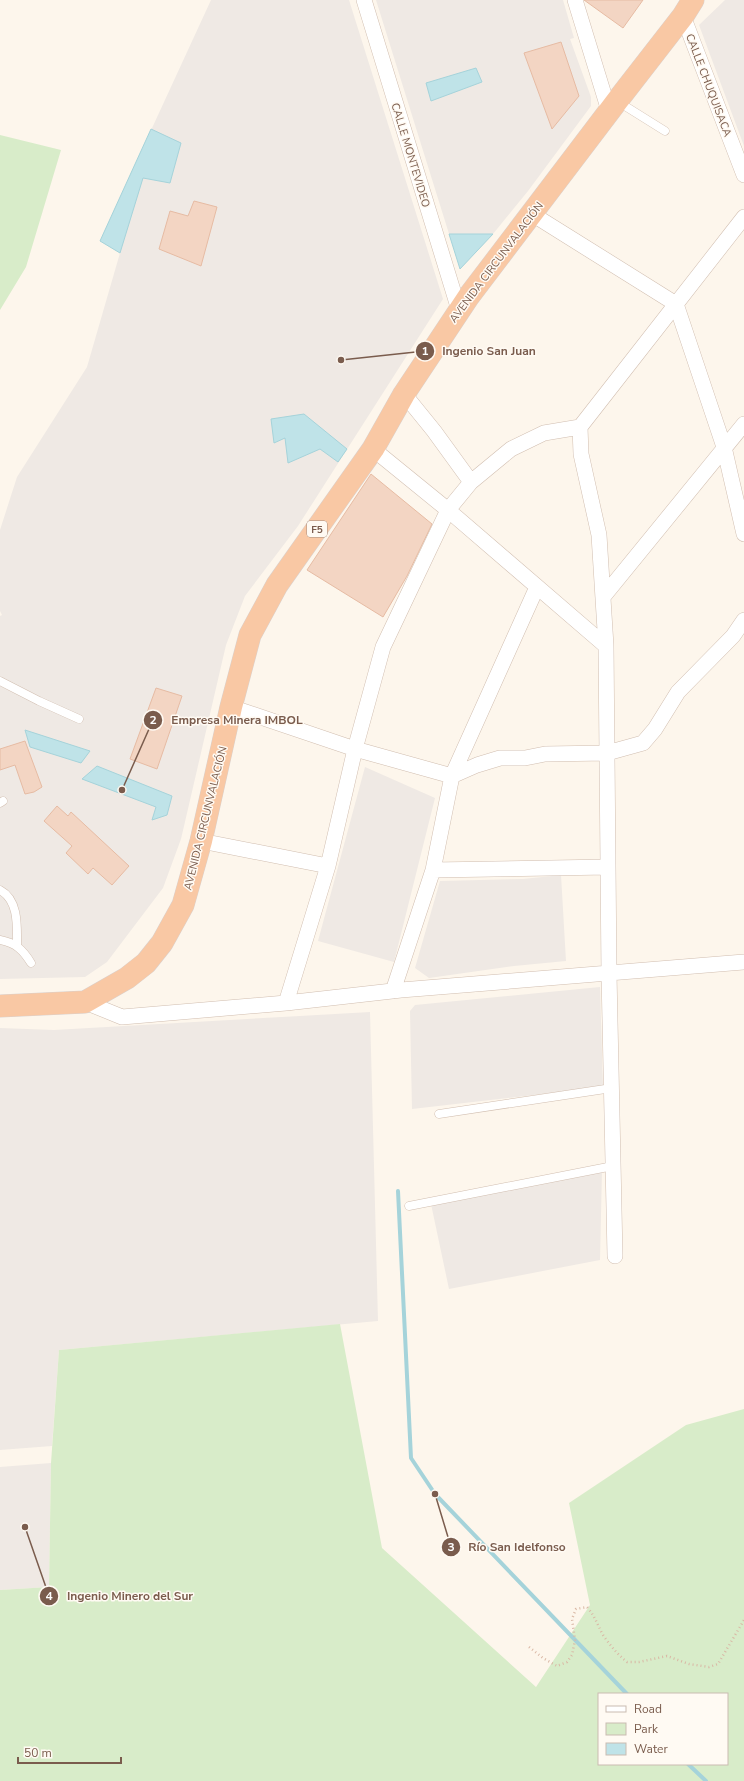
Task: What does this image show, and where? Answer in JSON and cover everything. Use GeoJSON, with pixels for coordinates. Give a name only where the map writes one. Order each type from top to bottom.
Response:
{"type":"FeatureCollection","features":[{"type":"Feature","properties":{"kind":"highway","name":"AVENIDA CIRCUNVALACIÓN"},"geometry":{"type":"LineString","coordinates":[[0,1006],[85,1002],[127,978],[146,963],[162,943],[183,905],[200,842],[231,707],[250,635],[278,584],[373,449],[404,394],[459,310],[688,8]]}},
{"type":"Feature","properties":{"kind":"street","name":"CALLE MONTEVIDEO"},"geometry":{"type":"LineString","coordinates":[[364,0],[459,310]]}},
{"type":"Feature","properties":{"kind":"street"},"geometry":{"type":"LineString","coordinates":[[575,0],[613,106]]}},
{"type":"Feature","properties":{"kind":"street","name":"CALLE CHUQUISACA"},"geometry":{"type":"LineString","coordinates":[[688,8],[744,175]]}},
{"type":"Feature","properties":{"kind":"street"},"geometry":{"type":"LineString","coordinates":[[532,214],[676,304],[724,447],[744,534]]}},
{"type":"Feature","properties":{"kind":"street"},"geometry":{"type":"LineString","coordinates":[[615,1256],[609,974],[606,646],[599,536],[581,454],[580,427],[744,217]]}},
{"type":"Feature","properties":{"kind":"street"},"geometry":{"type":"LineString","coordinates":[[404,394],[434,431],[471,482]]}},
{"type":"Feature","properties":{"kind":"street"},"geometry":{"type":"LineString","coordinates":[[603,597],[744,424]]}},
{"type":"Feature","properties":{"kind":"street"},"geometry":{"type":"LineString","coordinates":[[286,1003],[328,866],[355,748],[383,647],[448,510],[471,482],[511,449],[544,433],[580,427]]}},
{"type":"Feature","properties":{"kind":"street"},"geometry":{"type":"LineString","coordinates":[[373,449],[448,510],[606,646]]}},
{"type":"Feature","properties":{"kind":"street"},"geometry":{"type":"LineString","coordinates":[[393,991],[432,870],[452,776],[537,587]]}},
{"type":"Feature","properties":{"kind":"street"},"geometry":{"type":"LineString","coordinates":[[231,707],[355,748],[452,776],[500,758],[524,758],[545,754],[607,753],[643,743],[655,729],[678,692],[733,636],[744,620]]}},
{"type":"Feature","properties":{"kind":"street"},"geometry":{"type":"LineString","coordinates":[[200,842],[328,866]]}},
{"type":"Feature","properties":{"kind":"street"},"geometry":{"type":"LineString","coordinates":[[432,870],[608,867]]}},
{"type":"Feature","properties":{"kind":"street"},"geometry":{"type":"LineString","coordinates":[[85,1002],[122,1017],[286,1003],[393,991],[744,962]]}},
{"type":"Feature","properties":{"kind":"lane"},"geometry":{"type":"LineString","coordinates":[[613,106],[665,131]]}},
{"type":"Feature","properties":{"kind":"lane"},"geometry":{"type":"LineString","coordinates":[[0,681],[79,719]]}},
{"type":"Feature","properties":{"kind":"lane"},"geometry":{"type":"LineString","coordinates":[[0,890],[6,893],[14,908],[17,924],[17,945]]}},
{"type":"Feature","properties":{"kind":"lane"},"geometry":{"type":"LineString","coordinates":[[0,940],[17,945],[24,951],[31,963]]}},
{"type":"Feature","properties":{"kind":"lane"},"geometry":{"type":"LineString","coordinates":[[439,1114],[612,1088]]}},
{"type":"Feature","properties":{"kind":"lane"},"geometry":{"type":"LineString","coordinates":[[409,1206],[613,1166]]}},
{"type":"Feature","properties":{"kind":"path"},"geometry":{"type":"LineString","coordinates":[[529,1647],[543,1658],[557,1666],[567,1662],[572,1655],[575,1640],[572,1619],[576,1609],[587,1607],[595,1616],[603,1634],[615,1652],[627,1662],[640,1662],[667,1656],[689,1664],[709,1666],[718,1664],[744,1620]]}},
{"type":"Feature","properties":{"kind":"shaded area"},"geometry":{"type":"Polygon","coordinates":[[[211,0],[349,0],[443,299],[298,526],[245,596],[226,645],[181,839],[163,888],[107,962],[85,977],[0,979],[0,616],[2,615],[0,611],[0,530],[17,477],[87,367],[120,253],[100,241],[211,0]]]}},
{"type":"Feature","properties":{"kind":"shaded area"},"geometry":{"type":"Polygon","coordinates":[[[376,0],[563,0],[574,38],[570,39],[591,97],[591,106],[528,191],[493,234],[460,269],[376,0]]]}},
{"type":"Feature","properties":{"kind":"shaded area"},"geometry":{"type":"Polygon","coordinates":[[[725,0],[744,0],[744,146],[699,25],[725,0]]]}},
{"type":"Feature","properties":{"kind":"shaded area"},"geometry":{"type":"Polygon","coordinates":[[[365,767],[435,798],[394,962],[318,941],[365,767]]]}},
{"type":"Feature","properties":{"kind":"shaded area"},"geometry":{"type":"Polygon","coordinates":[[[561,875],[566,961],[514,966],[429,978],[415,968],[440,881],[523,879],[561,875]]]}},
{"type":"Feature","properties":{"kind":"shaded area"},"geometry":{"type":"Polygon","coordinates":[[[600,987],[603,1087],[412,1109],[410,1011],[415,1005],[600,987]]]}},
{"type":"Feature","properties":{"kind":"shaded area"},"geometry":{"type":"Polygon","coordinates":[[[370,1012],[378,1321],[59,1350],[52,1446],[0,1450],[0,1028],[54,1030],[370,1012]]]}},
{"type":"Feature","properties":{"kind":"shaded area"},"geometry":{"type":"Polygon","coordinates":[[[602,1170],[600,1260],[449,1289],[431,1204],[602,1170]]]}},
{"type":"Feature","properties":{"kind":"shaded area"},"geometry":{"type":"Polygon","coordinates":[[[51,1463],[49,1587],[0,1590],[0,1467],[51,1463]]]}},
{"type":"Feature","properties":{"kind":"green space"},"geometry":{"type":"Polygon","coordinates":[[[0,135],[61,150],[26,267],[0,310],[0,135]]]}},
{"type":"Feature","properties":{"kind":"green space"},"geometry":{"type":"Polygon","coordinates":[[[340,1324],[382,1548],[536,1687],[590,1605],[569,1503],[686,1425],[744,1409],[744,1781],[0,1781],[0,1590],[49,1587],[51,1463],[59,1350],[340,1324]]]}},
{"type":"Feature","properties":{"kind":"water"},"geometry":{"type":"Polygon","coordinates":[[[476,68],[482,82],[431,101],[426,83],[476,68]]]}},
{"type":"Feature","properties":{"kind":"water"},"geometry":{"type":"Polygon","coordinates":[[[151,129],[181,143],[170,183],[143,178],[120,253],[100,241],[151,129]]]}},
{"type":"Feature","properties":{"kind":"water"},"geometry":{"type":"Polygon","coordinates":[[[449,234],[493,234],[460,269],[449,234]]]}},
{"type":"Feature","properties":{"kind":"water"},"geometry":{"type":"Polygon","coordinates":[[[304,414],[347,449],[338,462],[320,449],[288,463],[285,438],[274,443],[271,419],[304,414]]]}},
{"type":"Feature","properties":{"kind":"water"},"geometry":{"type":"Polygon","coordinates":[[[25,730],[90,751],[81,763],[30,747],[25,730]]]}},
{"type":"Feature","properties":{"kind":"water"},"geometry":{"type":"Polygon","coordinates":[[[97,766],[172,796],[167,815],[152,820],[156,807],[82,779],[97,766]]]}},
{"type":"Feature","properties":{"kind":"building"},"geometry":{"type":"Polygon","coordinates":[[[584,0],[643,0],[623,28],[584,0]]]}},
{"type":"Feature","properties":{"kind":"building"},"geometry":{"type":"Polygon","coordinates":[[[561,42],[579,96],[552,129],[524,53],[561,42]]]}},
{"type":"Feature","properties":{"kind":"building"},"geometry":{"type":"Polygon","coordinates":[[[194,201],[217,207],[201,266],[159,249],[170,211],[188,216],[194,201]]]}},
{"type":"Feature","properties":{"kind":"building"},"geometry":{"type":"Polygon","coordinates":[[[371,474],[432,524],[407,576],[383,617],[307,570],[371,474]]]}},
{"type":"Feature","properties":{"kind":"building"},"geometry":{"type":"Polygon","coordinates":[[[156,688],[182,696],[157,769],[130,759],[156,688]]]}},
{"type":"Feature","properties":{"kind":"building"},"geometry":{"type":"Polygon","coordinates":[[[25,741],[42,787],[34,792],[25,794],[15,765],[0,770],[0,749],[25,741]]]}},
{"type":"Feature","properties":{"kind":"building"},"geometry":{"type":"Polygon","coordinates":[[[57,806],[68,816],[71,812],[129,866],[112,885],[93,868],[88,874],[66,853],[72,846],[44,821],[57,806]]]}},
{"type":"Feature","properties":{"kind":"waterway"},"geometry":{"type":"LineString","coordinates":[[398,1191],[411,1458],[435,1494],[626,1693]]}},
{"type":"Feature","properties":{"kind":"waterway"},"geometry":{"type":"LineString","coordinates":[[689,1765],[706,1781]]}},
{"type":"Feature","properties":{"kind":"place","name":"Ingenio San Juan"},"geometry":{"type":"Point","coordinates":[341,360]}},
{"type":"Feature","properties":{"kind":"place","name":"Empresa Minera IMBOL"},"geometry":{"type":"Point","coordinates":[122,790]}},
{"type":"Feature","properties":{"kind":"place","name":"Río San Idelfonso"},"geometry":{"type":"Point","coordinates":[435,1494]}},
{"type":"Feature","properties":{"kind":"place","name":"Ingenio Minero del Sur"},"geometry":{"type":"Point","coordinates":[25,1527]}}]}
